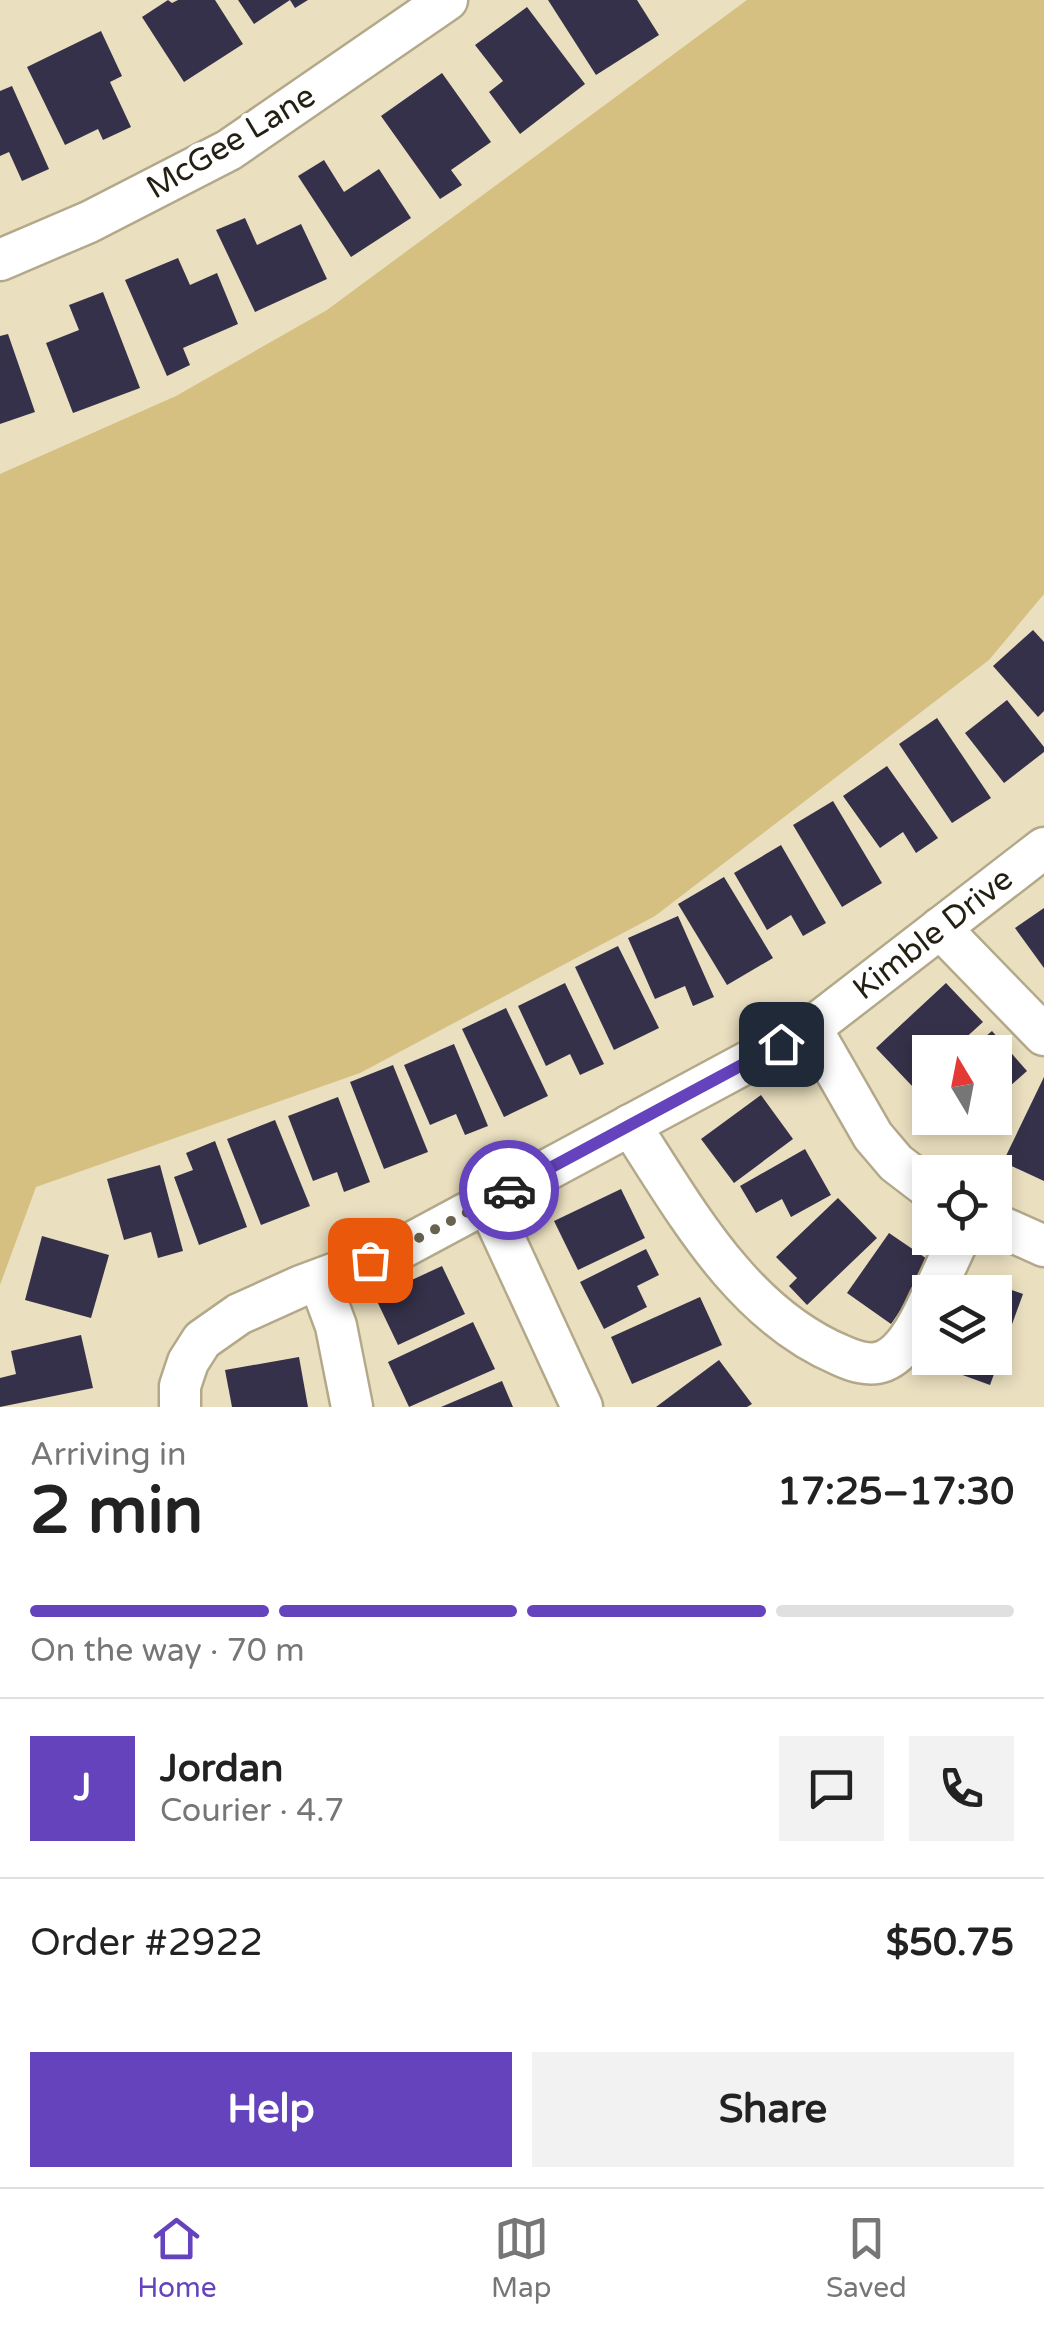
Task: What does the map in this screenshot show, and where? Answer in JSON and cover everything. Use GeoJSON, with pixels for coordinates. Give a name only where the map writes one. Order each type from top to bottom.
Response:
{"type":"FeatureCollection","features":[{"type":"Feature","properties":{"kind":"street","name":"McGee Lane"},"geometry":{"type":"LineString","coordinates":[[0,260],[89,222],[229,150],[447,0]]}},
{"type":"Feature","properties":{"kind":"street","name":"Kimble Drive"},"geometry":{"type":"LineString","coordinates":[[180,1407],[180,1386],[202,1340],[239,1314],[400,1248],[811,1028],[1044,848]]}},
{"type":"Feature","properties":{"kind":"street"},"geometry":{"type":"LineString","coordinates":[[940,928],[1044,1035]]}},
{"type":"Feature","properties":{"kind":"street"},"geometry":{"type":"LineString","coordinates":[[811,1028],[873,1136],[912,1175]]}},
{"type":"Feature","properties":{"kind":"street"},"geometry":{"type":"LineString","coordinates":[[630,1125],[704,1238],[763,1306],[818,1346],[857,1363],[884,1361],[900,1349],[912,1332]]}},
{"type":"Feature","properties":{"kind":"street"},"geometry":{"type":"LineString","coordinates":[[487,1201],[582,1407]]}},
{"type":"Feature","properties":{"kind":"street"},"geometry":{"type":"LineString","coordinates":[[1012,1232],[1044,1246]]}},
{"type":"Feature","properties":{"kind":"street"},"geometry":{"type":"LineString","coordinates":[[318,1280],[336,1326],[352,1407]]}},
{"type":"Feature","properties":{"kind":"shaded area"},"geometry":{"type":"Polygon","coordinates":[[[747,0],[1044,0],[1044,594],[989,660],[655,916],[360,1073],[36,1187],[0,1285],[0,474],[176,396],[327,310],[747,0]]]}},
{"type":"Feature","properties":{"kind":"building"},"geometry":{"type":"Polygon","coordinates":[[[168,0],[215,0],[243,44],[184,82],[142,17],[168,0]]]}},
{"type":"Feature","properties":{"kind":"building"},"geometry":{"type":"Polygon","coordinates":[[[238,0],[290,0],[254,24],[238,0]]]}},
{"type":"Feature","properties":{"kind":"building"},"geometry":{"type":"Polygon","coordinates":[[[290,0],[308,0],[295,8],[290,0]]]}},
{"type":"Feature","properties":{"kind":"building"},"geometry":{"type":"Polygon","coordinates":[[[548,0],[637,0],[659,35],[596,75],[548,0]]]}},
{"type":"Feature","properties":{"kind":"building"},"geometry":{"type":"Polygon","coordinates":[[[527,7],[585,84],[520,134],[489,92],[503,81],[475,45],[527,7]]]}},
{"type":"Feature","properties":{"kind":"building"},"geometry":{"type":"Polygon","coordinates":[[[101,31],[122,76],[110,82],[131,127],[103,140],[98,129],[65,145],[27,67],[101,31]]]}},
{"type":"Feature","properties":{"kind":"building"},"geometry":{"type":"Polygon","coordinates":[[[442,73],[491,142],[451,170],[462,185],[440,199],[381,116],[442,73]]]}},
{"type":"Feature","properties":{"kind":"building"},"geometry":{"type":"Polygon","coordinates":[[[12,86],[49,169],[22,181],[9,152],[0,156],[0,91],[12,86]]]}},
{"type":"Feature","properties":{"kind":"building"},"geometry":{"type":"Polygon","coordinates":[[[324,160],[344,192],[379,169],[411,218],[351,257],[298,176],[324,160]]]}},
{"type":"Feature","properties":{"kind":"building"},"geometry":{"type":"Polygon","coordinates":[[[245,218],[257,245],[301,224],[327,279],[255,312],[216,230],[245,218]]]}},
{"type":"Feature","properties":{"kind":"building"},"geometry":{"type":"Polygon","coordinates":[[[178,258],[190,285],[217,273],[238,324],[183,348],[190,365],[167,376],[125,280],[178,258]]]}},
{"type":"Feature","properties":{"kind":"building"},"geometry":{"type":"Polygon","coordinates":[[[103,292],[140,388],[73,413],[46,343],[79,330],[69,305],[103,292]]]}},
{"type":"Feature","properties":{"kind":"building"},"geometry":{"type":"Polygon","coordinates":[[[8,334],[35,412],[0,424],[0,336],[8,334]]]}},
{"type":"Feature","properties":{"kind":"building"},"geometry":{"type":"Polygon","coordinates":[[[1033,630],[1044,642],[1044,711],[1038,717],[993,666],[1033,630]]]}},
{"type":"Feature","properties":{"kind":"building"},"geometry":{"type":"Polygon","coordinates":[[[1007,700],[1044,752],[1004,783],[965,733],[1007,700]]]}},
{"type":"Feature","properties":{"kind":"building"},"geometry":{"type":"Polygon","coordinates":[[[937,718],[991,798],[952,823],[899,744],[937,718]]]}},
{"type":"Feature","properties":{"kind":"building"},"geometry":{"type":"Polygon","coordinates":[[[887,766],[938,838],[916,853],[903,832],[880,848],[843,796],[887,766]]]}},
{"type":"Feature","properties":{"kind":"building"},"geometry":{"type":"Polygon","coordinates":[[[833,801],[882,883],[842,907],[793,825],[833,801]]]}},
{"type":"Feature","properties":{"kind":"building"},"geometry":{"type":"Polygon","coordinates":[[[781,845],[826,923],[803,936],[791,915],[767,930],[734,873],[781,845]]]}},
{"type":"Feature","properties":{"kind":"building"},"geometry":{"type":"Polygon","coordinates":[[[724,877],[773,958],[727,985],[678,904],[724,877]]]}},
{"type":"Feature","properties":{"kind":"building"},"geometry":{"type":"Polygon","coordinates":[[[1044,908],[1044,968],[1015,928],[1044,908]]]}},
{"type":"Feature","properties":{"kind":"building"},"geometry":{"type":"Polygon","coordinates":[[[678,916],[714,997],[693,1006],[685,986],[655,999],[628,938],[678,916]]]}},
{"type":"Feature","properties":{"kind":"building"},"geometry":{"type":"Polygon","coordinates":[[[618,946],[659,1028],[614,1050],[575,967],[618,946]]]}},
{"type":"Feature","properties":{"kind":"building"},"geometry":{"type":"Polygon","coordinates":[[[565,983],[604,1064],[580,1075],[570,1054],[546,1066],[518,1006],[565,983]]]}},
{"type":"Feature","properties":{"kind":"building"},"geometry":{"type":"Polygon","coordinates":[[[946,983],[983,1022],[969,1035],[912,1035],[912,1086],[876,1048],[946,983]]]}},
{"type":"Feature","properties":{"kind":"building"},"geometry":{"type":"Polygon","coordinates":[[[506,1008],[548,1096],[504,1117],[462,1029],[506,1008]]]}},
{"type":"Feature","properties":{"kind":"building"},"geometry":{"type":"Polygon","coordinates":[[[454,1044],[488,1126],[465,1135],[456,1114],[430,1125],[404,1065],[454,1044]]]}},
{"type":"Feature","properties":{"kind":"building"},"geometry":{"type":"Polygon","coordinates":[[[1012,1054],[1027,1071],[1012,1084],[1012,1054]]]}},
{"type":"Feature","properties":{"kind":"building"},"geometry":{"type":"Polygon","coordinates":[[[393,1065],[428,1152],[384,1169],[350,1082],[393,1065]]]}},
{"type":"Feature","properties":{"kind":"building"},"geometry":{"type":"Polygon","coordinates":[[[1044,1077],[1044,1181],[1012,1166],[1012,1155],[1006,1155],[1044,1077]]]}},
{"type":"Feature","properties":{"kind":"building"},"geometry":{"type":"Polygon","coordinates":[[[761,1095],[793,1139],[734,1183],[701,1139],[761,1095]]]}},
{"type":"Feature","properties":{"kind":"building"},"geometry":{"type":"Polygon","coordinates":[[[338,1097],[370,1182],[344,1192],[337,1172],[313,1181],[288,1116],[338,1097]]]}},
{"type":"Feature","properties":{"kind":"building"},"geometry":{"type":"Polygon","coordinates":[[[275,1120],[310,1206],[261,1225],[227,1139],[275,1120]]]}},
{"type":"Feature","properties":{"kind":"building"},"geometry":{"type":"Polygon","coordinates":[[[215,1141],[247,1227],[199,1245],[174,1177],[193,1170],[186,1153],[215,1141]]]}},
{"type":"Feature","properties":{"kind":"building"},"geometry":{"type":"Polygon","coordinates":[[[805,1149],[831,1195],[791,1217],[782,1199],[756,1213],[740,1186],[805,1149]]]}},
{"type":"Feature","properties":{"kind":"building"},"geometry":{"type":"Polygon","coordinates":[[[160,1165],[183,1251],[158,1258],[151,1232],[124,1240],[107,1179],[160,1165]]]}},
{"type":"Feature","properties":{"kind":"building"},"geometry":{"type":"Polygon","coordinates":[[[621,1189],[645,1238],[578,1270],[554,1221],[621,1189]]]}},
{"type":"Feature","properties":{"kind":"building"},"geometry":{"type":"Polygon","coordinates":[[[838,1198],[877,1238],[807,1305],[789,1286],[797,1278],[776,1257],[838,1198]]]}},
{"type":"Feature","properties":{"kind":"building"},"geometry":{"type":"Polygon","coordinates":[[[889,1233],[912,1249],[912,1255],[921,1255],[933,1263],[925,1275],[912,1275],[912,1294],[891,1324],[847,1293],[889,1233]]]}},
{"type":"Feature","properties":{"kind":"building"},"geometry":{"type":"Polygon","coordinates":[[[42,1236],[109,1255],[91,1318],[25,1300],[42,1236]]]}},
{"type":"Feature","properties":{"kind":"building"},"geometry":{"type":"Polygon","coordinates":[[[646,1249],[659,1275],[637,1286],[647,1307],[604,1329],[580,1282],[646,1249]]]}},
{"type":"Feature","properties":{"kind":"building"},"geometry":{"type":"Polygon","coordinates":[[[442,1266],[465,1314],[398,1345],[375,1297],[442,1266]]]}},
{"type":"Feature","properties":{"kind":"building"},"geometry":{"type":"Polygon","coordinates":[[[1012,1290],[1023,1294],[1012,1324],[1012,1290]]]}},
{"type":"Feature","properties":{"kind":"building"},"geometry":{"type":"Polygon","coordinates":[[[700,1297],[722,1345],[632,1384],[611,1337],[700,1297]]]}},
{"type":"Feature","properties":{"kind":"building"},"geometry":{"type":"Polygon","coordinates":[[[473,1322],[495,1369],[409,1407],[388,1362],[473,1322]]]}},
{"type":"Feature","properties":{"kind":"building"},"geometry":{"type":"Polygon","coordinates":[[[81,1335],[93,1388],[0,1407],[0,1378],[16,1374],[11,1351],[81,1335]]]}},
{"type":"Feature","properties":{"kind":"building"},"geometry":{"type":"Polygon","coordinates":[[[299,1357],[308,1407],[232,1407],[225,1370],[299,1357]]]}},
{"type":"Feature","properties":{"kind":"building"},"geometry":{"type":"Polygon","coordinates":[[[719,1360],[752,1404],[656,1407],[719,1360]]]}},
{"type":"Feature","properties":{"kind":"building"},"geometry":{"type":"Polygon","coordinates":[[[962,1375],[994,1375],[990,1385],[962,1375]]]}},
{"type":"Feature","properties":{"kind":"building"},"geometry":{"type":"Polygon","coordinates":[[[502,1381],[513,1407],[441,1407],[502,1381]]]}},
{"type":"Feature","properties":{"kind":"way so far"},"geometry":{"type":"LineString","coordinates":[[370,1260],[509,1190]]}},
{"type":"Feature","properties":{"kind":"route"},"geometry":{"type":"LineString","coordinates":[[509,1190],[781,1044]]}}]}
